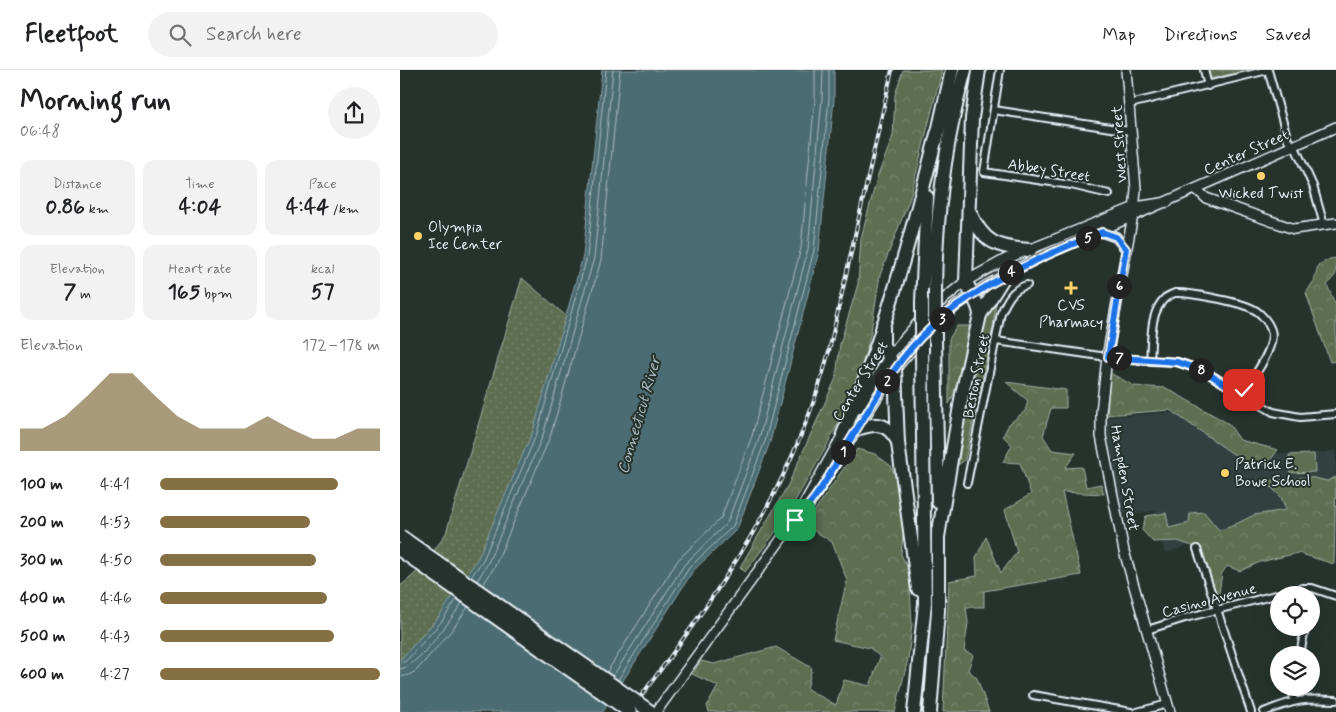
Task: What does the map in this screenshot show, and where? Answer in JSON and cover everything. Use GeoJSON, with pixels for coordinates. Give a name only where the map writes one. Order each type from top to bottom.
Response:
{"type":"FeatureCollection","features":[{"type":"Feature","properties":{"kind":"highway"},"geometry":{"type":"LineString","coordinates":[[843,434],[862,388],[916,216],[952,70]]}},
{"type":"Feature","properties":{"kind":"highway"},"geometry":{"type":"LineString","coordinates":[[936,712],[935,649],[938,537],[935,289],[937,235],[942,180],[965,70]]}},
{"type":"Feature","properties":{"kind":"highway"},"geometry":{"type":"LineString","coordinates":[[979,70],[972,118],[966,281],[971,296],[977,302],[980,315]]}},
{"type":"Feature","properties":{"kind":"highway"},"geometry":{"type":"LineString","coordinates":[[914,712],[921,655],[926,572],[922,353],[925,216],[937,134]]}},
{"type":"Feature","properties":{"kind":"highway"},"geometry":{"type":"LineString","coordinates":[[969,210],[977,228],[991,241],[1000,246],[1030,250]]}},
{"type":"Feature","properties":{"kind":"highway"},"geometry":{"type":"LineString","coordinates":[[938,537],[962,394],[980,315],[1005,275]]}},
{"type":"Feature","properties":{"kind":"highway"},"geometry":{"type":"LineString","coordinates":[[883,324],[883,345],[890,355],[895,369],[898,443],[916,569],[921,655]]}},
{"type":"Feature","properties":{"kind":"highway"},"geometry":{"type":"LineString","coordinates":[[857,429],[873,423],[880,424],[893,432],[898,443]]}},
{"type":"Feature","properties":{"kind":"highway"},"geometry":{"type":"LineString","coordinates":[[400,536],[651,712]]}},
{"type":"Feature","properties":{"kind":"highway"},"geometry":{"type":"LineString","coordinates":[[400,550],[630,712]]}},
{"type":"Feature","properties":{"kind":"highway"},"geometry":{"type":"LineString","coordinates":[[930,712],[935,649]]}},
{"type":"Feature","properties":{"kind":"main road","name":"West Street"},"geometry":{"type":"LineString","coordinates":[[1126,70],[1130,104],[1134,211]]}},
{"type":"Feature","properties":{"kind":"main road","name":"Center Street"},"geometry":{"type":"LineString","coordinates":[[656,712],[795,520],[890,355],[925,315],[966,281],[1006,259],[1134,211],[1168,202],[1336,127]]}},
{"type":"Feature","properties":{"kind":"main road"},"geometry":{"type":"LineString","coordinates":[[1196,190],[1206,198],[1285,227],[1304,229],[1336,223]]}},
{"type":"Feature","properties":{"kind":"main road","name":"Center Street"},"geometry":{"type":"LineString","coordinates":[[795,520],[805,511],[895,369],[926,333],[957,305],[1005,275],[1042,256],[1102,232],[1134,211]]}},
{"type":"Feature","properties":{"kind":"main road","name":"Hampden Street"},"geometry":{"type":"LineString","coordinates":[[1134,211],[1108,357],[1101,412],[1101,436],[1124,551],[1169,708]]}},
{"type":"Feature","properties":{"kind":"main road"},"geometry":{"type":"LineString","coordinates":[[1102,232],[1116,237],[1126,249]]}},
{"type":"Feature","properties":{"kind":"street"},"geometry":{"type":"LineString","coordinates":[[1000,70],[994,110],[1130,131]]}},
{"type":"Feature","properties":{"kind":"street"},"geometry":{"type":"LineString","coordinates":[[1204,70],[1208,86]]}},
{"type":"Feature","properties":{"kind":"street"},"geometry":{"type":"LineString","coordinates":[[1130,104],[1268,70],[1288,140],[1293,146],[1313,186],[1324,225]]}},
{"type":"Feature","properties":{"kind":"street","name":"Abbey Street"},"geometry":{"type":"LineString","coordinates":[[994,110],[984,172],[1071,185],[1109,194]]}},
{"type":"Feature","properties":{"kind":"street","name":"Beston Street"},"geometry":{"type":"LineString","coordinates":[[967,483],[1001,313],[1007,299],[1013,292],[1027,285]]}},
{"type":"Feature","properties":{"kind":"street"},"geometry":{"type":"LineString","coordinates":[[1150,360],[1153,319],[1158,305],[1167,296],[1182,294],[1252,308],[1262,315],[1272,331],[1270,345],[1241,394]]}},
{"type":"Feature","properties":{"kind":"street"},"geometry":{"type":"LineString","coordinates":[[996,341],[1108,357],[1177,362],[1194,367],[1273,412],[1300,417],[1336,414]]}},
{"type":"Feature","properties":{"kind":"street"},"geometry":{"type":"LineString","coordinates":[[1197,549],[1204,576],[1219,610],[1251,712]]}},
{"type":"Feature","properties":{"kind":"street","name":"Casino Avenue"},"geometry":{"type":"LineString","coordinates":[[1320,593],[1336,596]]}},
{"type":"Feature","properties":{"kind":"street","name":"Casino Avenue"},"geometry":{"type":"LineString","coordinates":[[1146,630],[1270,596]]}},
{"type":"Feature","properties":{"kind":"street"},"geometry":{"type":"LineString","coordinates":[[1033,695],[1131,712]]}},
{"type":"Feature","properties":{"kind":"street"},"geometry":{"type":"LineString","coordinates":[[1293,696],[1293,700]]}},
{"type":"Feature","properties":{"kind":"street"},"geometry":{"type":"LineString","coordinates":[[1264,712],[1293,700],[1306,698],[1336,700]]}},
{"type":"Feature","properties":{"kind":"street"},"geometry":{"type":"LineString","coordinates":[[1137,712],[1169,708]]}},
{"type":"Feature","properties":{"kind":"shaded area","name":"Patrick E. Bowe School"},"geometry":{"type":"Polygon","coordinates":[[[1183,412],[1238,442],[1274,454],[1321,453],[1336,450],[1336,492],[1314,527],[1204,541],[1165,553],[1155,511],[1122,515],[1106,434],[1106,417],[1183,412]]]}},
{"type":"Feature","properties":{"kind":"green space"},"geometry":{"type":"Polygon","coordinates":[[[903,70],[942,70],[910,198],[880,275],[871,331],[858,384],[824,451],[781,525],[745,572],[740,567],[788,485],[836,378],[840,344],[858,284],[861,238],[877,178],[893,136],[895,95],[903,70]]]}},
{"type":"Feature","properties":{"kind":"green space"},"geometry":{"type":"Polygon","coordinates":[[[1207,70],[1248,70],[1209,79],[1207,70]]]}},
{"type":"Feature","properties":{"kind":"green space"},"geometry":{"type":"Polygon","coordinates":[[[1336,258],[1336,274],[1327,285],[1336,306],[1336,361],[1330,362],[1306,293],[1314,281],[1318,265],[1336,258]]]}},
{"type":"Feature","properties":{"kind":"green space"},"geometry":{"type":"Polygon","coordinates":[[[522,278],[566,316],[502,554],[438,618],[400,660],[400,586],[420,568],[446,533],[522,278]]]}},
{"type":"Feature","properties":{"kind":"green space"},"geometry":{"type":"Polygon","coordinates":[[[997,295],[993,327],[965,460],[958,465],[975,357],[988,315],[997,295]]]}},
{"type":"Feature","properties":{"kind":"green space"},"geometry":{"type":"Polygon","coordinates":[[[957,326],[970,326],[957,388],[949,404],[949,339],[957,326]]]}},
{"type":"Feature","properties":{"kind":"green space"},"geometry":{"type":"Polygon","coordinates":[[[1110,373],[1134,386],[1166,388],[1229,424],[1240,440],[1278,450],[1267,464],[1249,465],[1170,410],[1107,415],[1110,373]]]}},
{"type":"Feature","properties":{"kind":"green space"},"geometry":{"type":"Polygon","coordinates":[[[1006,382],[1066,390],[1066,408],[1051,408],[1043,436],[1052,450],[1076,453],[1065,468],[1082,467],[1086,487],[1101,484],[1104,494],[1062,492],[1081,575],[984,591],[984,607],[966,607],[968,623],[964,651],[973,655],[968,670],[977,678],[989,712],[943,712],[949,581],[977,576],[976,558],[986,537],[1001,573],[1017,552],[1005,510],[1031,494],[1020,463],[1003,462],[1012,445],[1003,436],[1009,424],[1025,411],[1028,401],[1006,382]]]}},
{"type":"Feature","properties":{"kind":"green space"},"geometry":{"type":"Polygon","coordinates":[[[857,449],[875,454],[891,466],[899,485],[905,517],[901,554],[909,571],[912,624],[908,659],[895,712],[709,712],[707,706],[718,686],[692,674],[701,661],[714,664],[776,647],[812,668],[807,689],[836,705],[844,680],[870,686],[880,657],[870,648],[833,640],[847,580],[832,542],[805,525],[857,449]]]}},
{"type":"Feature","properties":{"kind":"green space"},"geometry":{"type":"Polygon","coordinates":[[[1314,454],[1315,472],[1290,473],[1289,455],[1314,454]]]}},
{"type":"Feature","properties":{"kind":"green space"},"geometry":{"type":"Polygon","coordinates":[[[1310,477],[1327,481],[1336,477],[1334,564],[1298,553],[1260,562],[1240,571],[1227,566],[1222,573],[1218,599],[1201,549],[1178,541],[1153,542],[1142,530],[1146,516],[1166,513],[1169,528],[1189,523],[1190,513],[1204,512],[1219,530],[1230,527],[1254,515],[1286,510],[1281,497],[1265,481],[1310,477]]]}},
{"type":"Feature","properties":{"kind":"water","name":"Connecticut River"},"geometry":{"type":"Polygon","coordinates":[[[602,70],[834,70],[834,99],[819,251],[770,442],[737,529],[693,571],[603,712],[400,712],[400,660],[438,618],[478,558],[533,431],[583,256],[602,70]]]}},
{"type":"Feature","properties":{"kind":"railway"},"geometry":{"type":"LineString","coordinates":[[629,712],[721,585],[773,497],[795,450],[814,402],[829,351],[892,70]]}},
{"type":"Feature","properties":{"kind":"place","name":"Wicked Twist"},"geometry":{"type":"Point","coordinates":[1261,176]}},
{"type":"Feature","properties":{"kind":"place","name":"Olympia Ice Center"},"geometry":{"type":"Point","coordinates":[418,236]}},
{"type":"Feature","properties":{"kind":"place","name":"CVS Pharmacy"},"geometry":{"type":"Point","coordinates":[1071,288]}},
{"type":"Feature","properties":{"kind":"place","name":"Patrick E. Bowe School"},"geometry":{"type":"Point","coordinates":[1225,473]}},
{"type":"Feature","properties":{"kind":"route"},"geometry":{"type":"LineString","coordinates":[[795,520],[805,511],[832,471],[895,369],[926,333],[957,305],[987,285],[1042,256],[1102,232],[1116,237],[1126,249],[1108,357],[1128,360],[1177,362],[1204,371],[1241,394],[1244,390]]}}]}
